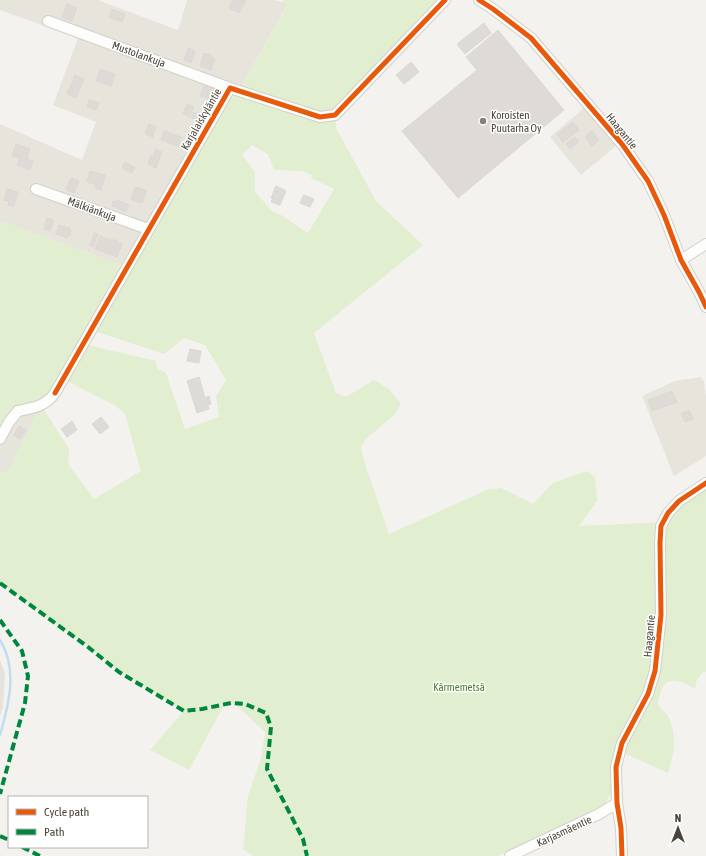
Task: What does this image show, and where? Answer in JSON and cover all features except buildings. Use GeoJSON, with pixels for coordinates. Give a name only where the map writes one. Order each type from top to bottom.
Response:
{"type":"FeatureCollection","features":[{"type":"Feature","properties":{"kind":"street","name":"Karjalaiskyläntie"},"geometry":{"type":"LineString","coordinates":[[0,439],[18,411],[35,408],[50,400],[55,393],[230,88],[320,116],[335,115],[445,0]]}},
{"type":"Feature","properties":{"kind":"street","name":"Haagantie"},"geometry":{"type":"LineString","coordinates":[[479,0],[493,8],[531,38],[622,144],[648,181],[664,214],[681,260],[703,290],[706,307]]}},
{"type":"Feature","properties":{"kind":"street","name":"Mustolankuja"},"geometry":{"type":"LineString","coordinates":[[48,21],[230,88]]}},
{"type":"Feature","properties":{"kind":"street","name":"Mälkiänkuja"},"geometry":{"type":"LineString","coordinates":[[36,189],[148,229]]}},
{"type":"Feature","properties":{"kind":"street"},"geometry":{"type":"LineString","coordinates":[[681,260],[706,244]]}},
{"type":"Feature","properties":{"kind":"street","name":"Haagantie"},"geometry":{"type":"LineString","coordinates":[[622,856],[621,828],[617,803],[616,767],[622,743],[648,694],[655,671],[661,615],[661,526],[668,513],[679,501],[706,483]]}},
{"type":"Feature","properties":{"kind":"street","name":"Karjasmäentie"},"geometry":{"type":"LineString","coordinates":[[510,856],[599,814],[617,803]]}},
{"type":"Feature","properties":{"kind":"shaded area"},"geometry":{"type":"Polygon","coordinates":[[[0,0],[98,0],[178,30],[187,0],[275,0],[288,4],[239,91],[127,266],[0,221],[0,124],[82,160],[96,122],[53,105],[78,38],[0,10],[0,0]]]}},
{"type":"Feature","properties":{"kind":"shaded area"},"geometry":{"type":"Polygon","coordinates":[[[584,108],[617,145],[581,175],[550,137],[584,108]]]}},
{"type":"Feature","properties":{"kind":"shaded area"},"geometry":{"type":"Polygon","coordinates":[[[701,377],[704,381],[706,397],[706,456],[674,476],[642,396],[675,381],[701,377]]]}},
{"type":"Feature","properties":{"kind":"shaded area"},"geometry":{"type":"Polygon","coordinates":[[[41,405],[8,472],[0,473],[0,439],[18,411],[41,405]]]}},
{"type":"Feature","properties":{"kind":"shaded area"},"geometry":{"type":"Polygon","coordinates":[[[0,660],[5,673],[3,707],[0,716],[0,660]]]}},
{"type":"Feature","properties":{"kind":"green space","name":"Kärmemetsä"},"geometry":{"type":"Polygon","coordinates":[[[284,0],[445,0],[335,115],[336,128],[376,201],[423,245],[314,333],[336,393],[346,397],[374,380],[389,389],[401,404],[395,414],[365,440],[361,448],[389,534],[489,489],[501,488],[533,504],[553,483],[587,471],[595,477],[597,501],[579,526],[667,522],[680,507],[706,487],[706,672],[703,672],[697,679],[695,689],[681,682],[671,681],[664,685],[661,691],[658,703],[669,718],[672,725],[674,739],[672,759],[668,773],[626,754],[615,751],[612,765],[611,793],[605,804],[498,856],[253,856],[243,849],[248,796],[261,758],[265,732],[234,703],[224,705],[189,770],[150,750],[184,711],[119,672],[88,647],[0,583],[0,473],[8,472],[41,405],[18,411],[0,439],[0,221],[127,266],[230,88],[239,91],[288,5],[282,2],[284,0]],[[252,145],[242,155],[255,172],[255,192],[272,211],[281,215],[308,233],[334,189],[311,178],[312,175],[302,171],[274,170],[268,154],[252,145]],[[91,330],[83,344],[156,361],[158,369],[166,373],[185,429],[219,417],[216,396],[226,380],[205,345],[184,338],[164,354],[91,330]],[[63,379],[41,405],[69,449],[68,464],[94,499],[141,471],[125,414],[116,406],[63,379]]]}},
{"type":"Feature","properties":{"kind":"waterway"},"geometry":{"type":"LineString","coordinates":[[0,640],[6,651],[10,675],[9,699],[0,735]]}},
{"type":"Feature","properties":{"kind":"marked path"},"geometry":{"type":"LineString","coordinates":[[0,583],[88,647],[119,672],[184,711],[231,703],[245,704],[266,713],[271,727],[267,769],[303,839],[307,856]]}},
{"type":"Feature","properties":{"kind":"marked path"},"geometry":{"type":"LineString","coordinates":[[0,620],[22,651],[28,676],[25,703],[0,794]]}},
{"type":"Feature","properties":{"kind":"marked path"},"geometry":{"type":"LineString","coordinates":[[0,836],[8,840]]}},
{"type":"Feature","properties":{"kind":"marked path"},"geometry":{"type":"LineString","coordinates":[[24,848],[40,856]]}},
{"type":"Feature","properties":{"kind":"cycle path"},"geometry":{"type":"LineString","coordinates":[[55,393],[230,88],[320,117],[335,115],[445,0]]}},
{"type":"Feature","properties":{"kind":"cycle path"},"geometry":{"type":"LineString","coordinates":[[479,0],[531,38],[622,144],[648,181],[664,215],[681,260],[706,307]]}},
{"type":"Feature","properties":{"kind":"cycle path"},"geometry":{"type":"LineString","coordinates":[[622,856],[621,828],[617,803],[616,767],[622,743],[648,694],[655,671],[661,615],[661,526],[668,513],[679,501],[706,483]]}},
{"type":"Feature","properties":{"kind":"place","name":"Koroisten Puutarha Oy"},"geometry":{"type":"Point","coordinates":[483,121]}}]}
